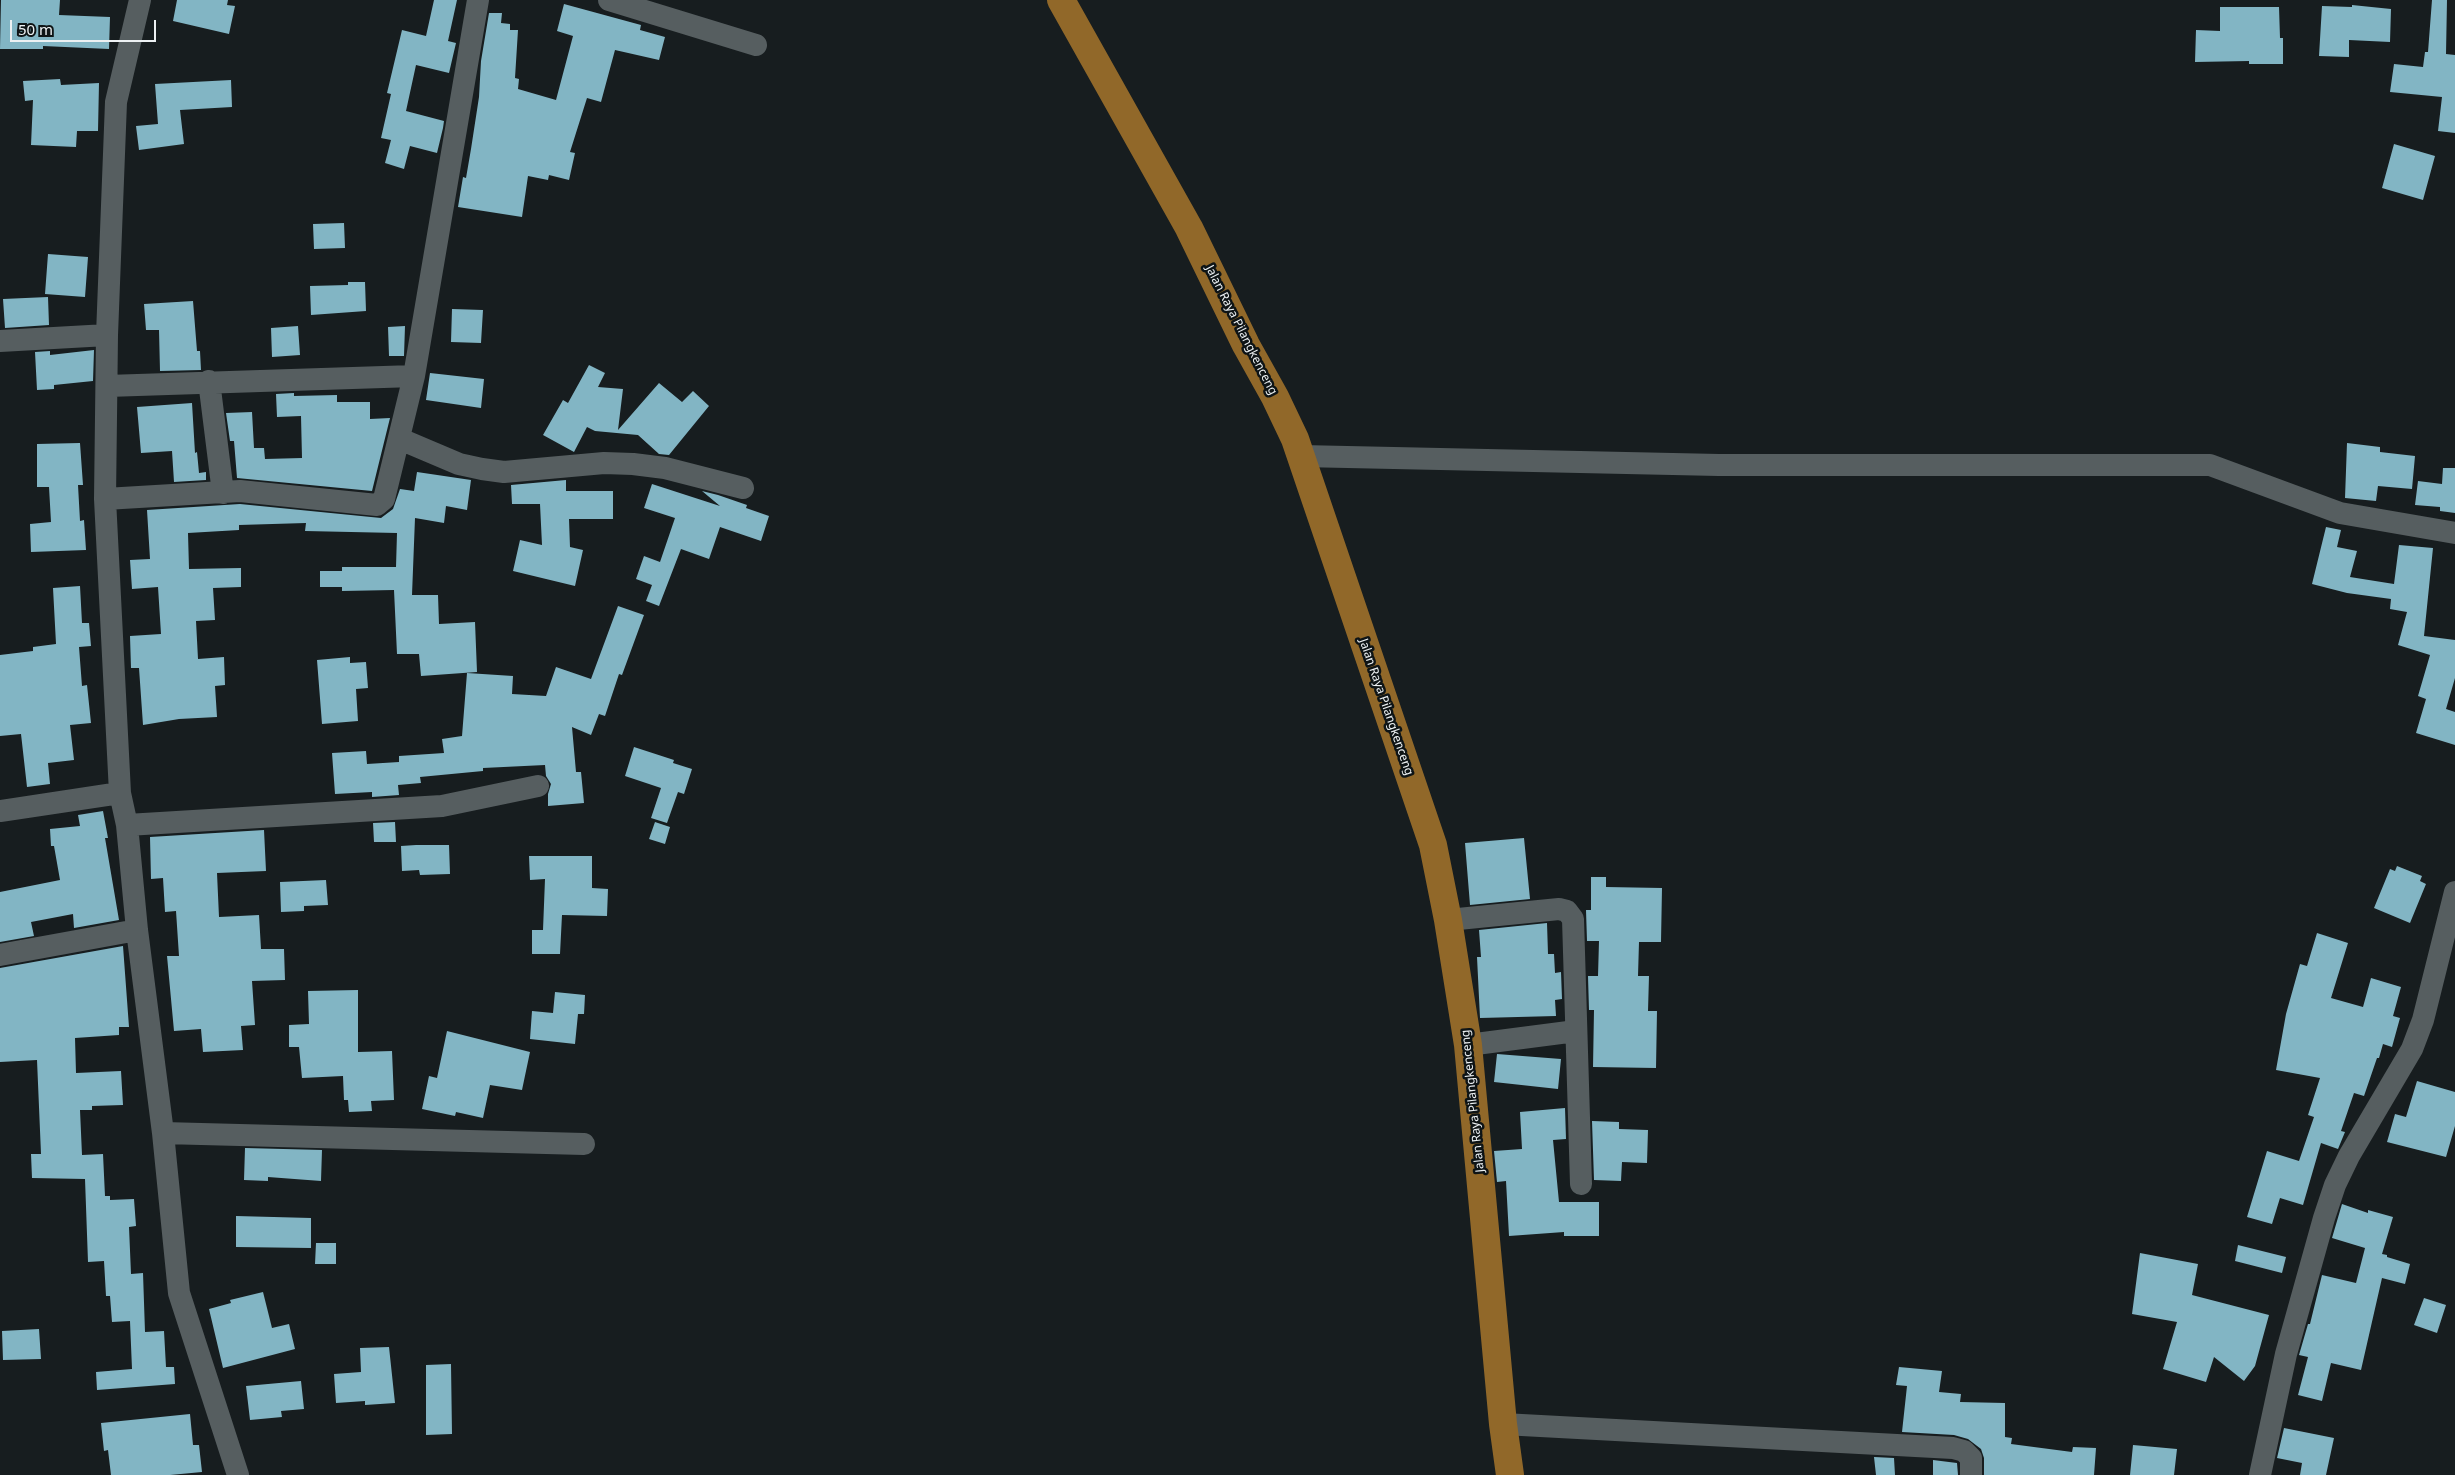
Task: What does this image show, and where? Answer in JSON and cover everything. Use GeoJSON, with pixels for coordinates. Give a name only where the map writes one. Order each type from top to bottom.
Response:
{"type":"FeatureCollection","features":[{"type":"Feature","properties":{"kind":"main road","name":"Jalan Raya Pilangkenceng"},"geometry":{"type":"LineString","coordinates":[[1061,0],[1189,228],[1246,345],[1276,397],[1301,456],[1433,845],[1448,920],[1468,1045],[1503,1424],[1510,1475]]}},
{"type":"Feature","properties":{"kind":"street"},"geometry":{"type":"LineString","coordinates":[[140,0],[116,102],[107,335],[105,499],[120,793],[127,825],[137,930],[163,1133],[178,1292],[238,1475]]}},
{"type":"Feature","properties":{"kind":"street"},"geometry":{"type":"LineString","coordinates":[[105,499],[240,491],[376,506],[384,499],[414,376],[478,0]]}},
{"type":"Feature","properties":{"kind":"street"},"geometry":{"type":"LineString","coordinates":[[610,0],[756,45]]}},
{"type":"Feature","properties":{"kind":"street"},"geometry":{"type":"LineString","coordinates":[[0,341],[107,335]]}},
{"type":"Feature","properties":{"kind":"street"},"geometry":{"type":"LineString","coordinates":[[107,386],[209,381],[414,376]]}},
{"type":"Feature","properties":{"kind":"street"},"geometry":{"type":"LineString","coordinates":[[209,381],[223,493]]}},
{"type":"Feature","properties":{"kind":"street"},"geometry":{"type":"LineString","coordinates":[[400,438],[460,464],[482,469],[504,472],[604,463],[633,464],[664,468],[743,488]]}},
{"type":"Feature","properties":{"kind":"street"},"geometry":{"type":"LineString","coordinates":[[1301,456],[1729,465],[2210,465],[2340,513],[2455,532]]}},
{"type":"Feature","properties":{"kind":"street"},"geometry":{"type":"LineString","coordinates":[[127,825],[442,806],[538,786]]}},
{"type":"Feature","properties":{"kind":"street"},"geometry":{"type":"LineString","coordinates":[[0,811],[120,793]]}},
{"type":"Feature","properties":{"kind":"street"},"geometry":{"type":"LineString","coordinates":[[2260,1475],[2286,1354],[2335,1185],[2349,1156],[2412,1049],[2423,1020],[2455,892]]}},
{"type":"Feature","properties":{"kind":"street"},"geometry":{"type":"LineString","coordinates":[[1448,920],[1559,909],[1567,911],[1573,918],[1581,1184]]}},
{"type":"Feature","properties":{"kind":"street"},"geometry":{"type":"LineString","coordinates":[[0,955],[137,930]]}},
{"type":"Feature","properties":{"kind":"street"},"geometry":{"type":"LineString","coordinates":[[1468,1045],[1576,1032]]}},
{"type":"Feature","properties":{"kind":"street"},"geometry":{"type":"LineString","coordinates":[[163,1133],[584,1144]]}},
{"type":"Feature","properties":{"kind":"street"},"geometry":{"type":"LineString","coordinates":[[1503,1424],[1953,1448],[1964,1451],[1971,1458],[1972,1475]]}},
{"type":"Feature","properties":{"kind":"building"},"geometry":{"type":"Polygon","coordinates":[[[1,0],[60,0],[59,15],[110,17],[109,49],[43,46],[43,49],[0,49],[1,0]]]}},
{"type":"Feature","properties":{"kind":"building"},"geometry":{"type":"Polygon","coordinates":[[[177,0],[228,0],[227,5],[235,6],[229,34],[173,21],[177,0]]]}},
{"type":"Feature","properties":{"kind":"building"},"geometry":{"type":"Polygon","coordinates":[[[434,0],[457,0],[448,41],[456,43],[449,73],[416,65],[406,111],[444,121],[443,128],[437,153],[410,146],[404,169],[385,163],[391,140],[381,138],[391,94],[387,93],[402,30],[426,36],[434,0]]]}},
{"type":"Feature","properties":{"kind":"building"},"geometry":{"type":"Polygon","coordinates":[[[2432,0],[2447,0],[2446,54],[2455,55],[2455,133],[2438,131],[2442,97],[2390,92],[2394,64],[2423,67],[2425,52],[2428,52],[2432,0]]]}},
{"type":"Feature","properties":{"kind":"building"},"geometry":{"type":"Polygon","coordinates":[[[564,4],[641,25],[640,30],[665,37],[659,60],[615,50],[601,102],[587,98],[570,152],[575,153],[569,180],[549,175],[548,180],[528,176],[522,217],[458,207],[463,177],[466,178],[471,149],[479,97],[481,61],[489,13],[502,13],[501,23],[510,24],[510,30],[518,30],[515,78],[519,79],[518,89],[556,100],[573,36],[557,31],[564,4]]]}},
{"type":"Feature","properties":{"kind":"building"},"geometry":{"type":"Polygon","coordinates":[[[2352,5],[2391,9],[2390,42],[2349,40],[2349,57],[2319,56],[2322,6],[2352,7],[2352,5]]]}},
{"type":"Feature","properties":{"kind":"building"},"geometry":{"type":"Polygon","coordinates":[[[2220,7],[2279,7],[2280,38],[2283,38],[2283,64],[2249,64],[2249,61],[2195,62],[2196,30],[2220,31],[2220,7]]]}},
{"type":"Feature","properties":{"kind":"building"},"geometry":{"type":"Polygon","coordinates":[[[60,79],[61,85],[99,83],[98,131],[77,131],[76,147],[31,145],[33,100],[25,101],[23,81],[60,79]]]}},
{"type":"Feature","properties":{"kind":"building"},"geometry":{"type":"Polygon","coordinates":[[[231,80],[232,107],[180,110],[184,144],[139,150],[136,126],[158,124],[155,84],[231,80]]]}},
{"type":"Feature","properties":{"kind":"building"},"geometry":{"type":"Polygon","coordinates":[[[2394,144],[2435,156],[2423,200],[2382,188],[2394,144]]]}},
{"type":"Feature","properties":{"kind":"building"},"geometry":{"type":"Polygon","coordinates":[[[344,223],[345,248],[314,249],[313,224],[344,223]]]}},
{"type":"Feature","properties":{"kind":"building"},"geometry":{"type":"Polygon","coordinates":[[[48,254],[88,257],[85,297],[45,294],[48,254]]]}},
{"type":"Feature","properties":{"kind":"building"},"geometry":{"type":"Polygon","coordinates":[[[348,282],[365,282],[366,311],[311,315],[310,286],[348,285],[348,282]]]}},
{"type":"Feature","properties":{"kind":"building"},"geometry":{"type":"Polygon","coordinates":[[[48,297],[49,325],[5,328],[3,299],[48,297]]]}},
{"type":"Feature","properties":{"kind":"building"},"geometry":{"type":"Polygon","coordinates":[[[193,301],[197,351],[200,351],[201,370],[160,371],[159,330],[146,330],[144,304],[193,301]]]}},
{"type":"Feature","properties":{"kind":"building"},"geometry":{"type":"Polygon","coordinates":[[[452,309],[483,310],[481,343],[451,342],[452,309]]]}},
{"type":"Feature","properties":{"kind":"building"},"geometry":{"type":"Polygon","coordinates":[[[298,326],[300,355],[272,357],[271,328],[298,326]]]}},
{"type":"Feature","properties":{"kind":"building"},"geometry":{"type":"Polygon","coordinates":[[[405,326],[404,356],[389,356],[388,327],[405,326]]]}},
{"type":"Feature","properties":{"kind":"building"},"geometry":{"type":"Polygon","coordinates":[[[94,350],[93,381],[54,385],[54,389],[37,390],[35,352],[50,351],[50,355],[94,350]]]}},
{"type":"Feature","properties":{"kind":"building"},"geometry":{"type":"Polygon","coordinates":[[[589,365],[605,373],[598,387],[623,389],[618,430],[659,383],[682,402],[693,391],[709,406],[669,455],[659,454],[638,435],[595,431],[587,427],[574,452],[543,435],[563,400],[568,403],[589,365]]]}},
{"type":"Feature","properties":{"kind":"building"},"geometry":{"type":"Polygon","coordinates":[[[430,373],[484,379],[481,408],[426,400],[430,373]]]}},
{"type":"Feature","properties":{"kind":"building"},"geometry":{"type":"Polygon","coordinates":[[[294,393],[294,396],[337,395],[337,402],[370,402],[370,419],[390,418],[372,491],[237,478],[234,441],[230,441],[226,413],[252,412],[254,448],[264,448],[265,459],[302,458],[301,416],[277,417],[276,394],[294,393]]]}},
{"type":"Feature","properties":{"kind":"building"},"geometry":{"type":"Polygon","coordinates":[[[192,403],[195,453],[197,452],[199,473],[206,472],[206,480],[174,482],[172,451],[141,453],[137,407],[192,403]]]}},
{"type":"Feature","properties":{"kind":"building"},"geometry":{"type":"Polygon","coordinates":[[[80,443],[83,485],[78,485],[80,521],[84,520],[86,550],[31,552],[30,524],[51,522],[49,487],[37,487],[37,444],[80,443]]]}},
{"type":"Feature","properties":{"kind":"building"},"geometry":{"type":"Polygon","coordinates":[[[2347,443],[2380,447],[2380,452],[2415,456],[2412,489],[2378,486],[2376,501],[2345,498],[2347,443]]]}},
{"type":"Feature","properties":{"kind":"building"},"geometry":{"type":"Polygon","coordinates":[[[2443,468],[2455,468],[2455,513],[2440,511],[2440,507],[2415,505],[2418,481],[2442,484],[2443,468]]]}},
{"type":"Feature","properties":{"kind":"building"},"geometry":{"type":"Polygon","coordinates":[[[417,472],[471,480],[467,510],[446,506],[444,523],[415,518],[412,595],[438,595],[439,624],[475,622],[477,672],[421,676],[419,654],[397,654],[394,590],[342,591],[342,587],[320,587],[320,571],[342,571],[342,567],[396,567],[397,533],[305,531],[306,523],[239,525],[239,530],[188,533],[189,569],[241,568],[241,587],[213,588],[215,620],[196,621],[198,659],[224,657],[225,685],[215,686],[217,717],[179,719],[143,725],[139,668],[131,668],[130,636],[161,634],[158,587],[132,589],[130,560],[150,559],[147,510],[240,504],[381,518],[393,509],[400,489],[414,491],[417,472]]]}},
{"type":"Feature","properties":{"kind":"building"},"geometry":{"type":"Polygon","coordinates":[[[566,480],[566,491],[613,491],[613,519],[569,519],[570,547],[583,550],[575,586],[513,571],[520,540],[542,545],[540,504],[512,504],[511,485],[566,480]]]}},
{"type":"Feature","properties":{"kind":"building"},"geometry":{"type":"Polygon","coordinates":[[[652,484],[720,506],[702,491],[718,495],[747,505],[746,508],[769,516],[761,541],[720,527],[709,559],[681,549],[659,606],[646,601],[652,585],[636,579],[644,556],[660,562],[675,518],[644,508],[652,484]]]}},
{"type":"Feature","properties":{"kind":"building"},"geometry":{"type":"Polygon","coordinates":[[[2326,527],[2341,530],[2337,547],[2357,551],[2350,577],[2394,584],[2399,545],[2433,548],[2424,636],[2455,640],[2455,678],[2446,709],[2455,712],[2455,745],[2416,733],[2426,699],[2418,696],[2430,655],[2398,645],[2407,612],[2390,609],[2391,599],[2347,593],[2312,584],[2326,527]]]}},
{"type":"Feature","properties":{"kind":"building"},"geometry":{"type":"Polygon","coordinates":[[[80,586],[82,623],[89,623],[91,646],[79,647],[82,686],[87,685],[91,723],[70,725],[74,760],[48,763],[50,784],[27,787],[21,734],[0,736],[0,655],[33,651],[33,647],[56,644],[53,588],[80,586]]]}},
{"type":"Feature","properties":{"kind":"building"},"geometry":{"type":"Polygon","coordinates":[[[618,606],[644,615],[622,675],[619,674],[605,716],[599,714],[591,735],[572,727],[576,772],[581,772],[584,803],[548,806],[548,794],[551,784],[546,776],[545,765],[483,768],[483,771],[420,777],[421,783],[398,785],[399,795],[372,797],[372,792],[335,794],[332,753],[366,751],[367,764],[399,762],[399,756],[444,753],[442,739],[462,736],[467,673],[513,676],[512,694],[546,696],[556,667],[591,679],[618,606]]]}},
{"type":"Feature","properties":{"kind":"building"},"geometry":{"type":"Polygon","coordinates":[[[350,657],[350,663],[366,662],[368,688],[356,689],[358,721],[322,724],[317,660],[350,657]]]}},
{"type":"Feature","properties":{"kind":"building"},"geometry":{"type":"Polygon","coordinates":[[[634,747],[674,760],[673,763],[692,769],[684,794],[678,792],[667,823],[651,818],[661,788],[625,776],[634,747]]]}},
{"type":"Feature","properties":{"kind":"building"},"geometry":{"type":"Polygon","coordinates":[[[103,811],[108,838],[105,838],[119,920],[74,928],[73,914],[31,922],[34,936],[0,942],[0,892],[60,880],[54,846],[51,846],[50,829],[80,826],[78,815],[103,811]]]}},
{"type":"Feature","properties":{"kind":"building"},"geometry":{"type":"Polygon","coordinates":[[[395,822],[396,842],[374,842],[373,823],[395,822]]]}},
{"type":"Feature","properties":{"kind":"building"},"geometry":{"type":"Polygon","coordinates":[[[655,822],[670,827],[665,844],[649,839],[655,822]]]}},
{"type":"Feature","properties":{"kind":"building"},"geometry":{"type":"Polygon","coordinates":[[[264,830],[266,871],[217,873],[219,917],[259,915],[261,949],[284,949],[285,980],[252,981],[255,1025],[241,1026],[243,1050],[203,1052],[201,1029],[174,1031],[167,956],[179,956],[176,911],[165,912],[163,878],[151,879],[150,837],[264,830]]]}},
{"type":"Feature","properties":{"kind":"building"},"geometry":{"type":"Polygon","coordinates":[[[1524,838],[1530,899],[1470,905],[1465,843],[1524,838]]]}},
{"type":"Feature","properties":{"kind":"building"},"geometry":{"type":"Polygon","coordinates":[[[449,845],[450,874],[420,875],[419,870],[402,871],[401,846],[449,845]]]}},
{"type":"Feature","properties":{"kind":"building"},"geometry":{"type":"Polygon","coordinates":[[[529,856],[592,856],[592,888],[608,889],[607,916],[562,915],[560,954],[532,954],[532,930],[543,930],[545,879],[530,880],[529,856]]]}},
{"type":"Feature","properties":{"kind":"building"},"geometry":{"type":"Polygon","coordinates":[[[2397,866],[2422,876],[2420,881],[2426,884],[2410,923],[2374,908],[2390,869],[2395,871],[2397,866]]]}},
{"type":"Feature","properties":{"kind":"building"},"geometry":{"type":"Polygon","coordinates":[[[1591,877],[1606,877],[1606,887],[1662,888],[1661,942],[1639,942],[1638,976],[1649,976],[1648,1011],[1657,1011],[1656,1068],[1593,1067],[1594,1010],[1589,1010],[1588,976],[1598,976],[1599,941],[1587,941],[1586,910],[1591,910],[1591,877]]]}},
{"type":"Feature","properties":{"kind":"building"},"geometry":{"type":"Polygon","coordinates":[[[326,880],[328,905],[304,906],[304,911],[281,912],[280,882],[326,880]]]}},
{"type":"Feature","properties":{"kind":"building"},"geometry":{"type":"Polygon","coordinates":[[[1547,923],[1548,954],[1554,954],[1555,973],[1561,972],[1562,999],[1555,1000],[1556,1016],[1480,1018],[1477,957],[1481,957],[1479,930],[1547,923]]]}},
{"type":"Feature","properties":{"kind":"building"},"geometry":{"type":"Polygon","coordinates":[[[2317,933],[2348,943],[2331,998],[2363,1007],[2371,978],[2401,987],[2393,1016],[2400,1018],[2392,1047],[2383,1044],[2364,1096],[2354,1093],[2341,1131],[2345,1132],[2338,1149],[2321,1143],[2303,1205],[2280,1198],[2272,1224],[2247,1217],[2267,1151],[2299,1161],[2314,1117],[2308,1115],[2320,1078],[2276,1070],[2286,1014],[2300,964],[2307,966],[2317,933]]]}},
{"type":"Feature","properties":{"kind":"building"},"geometry":{"type":"Polygon","coordinates":[[[123,946],[129,1027],[119,1027],[119,1035],[75,1038],[76,1073],[121,1071],[123,1105],[92,1106],[92,1110],[80,1110],[82,1155],[103,1154],[105,1196],[110,1196],[110,1200],[134,1199],[136,1226],[129,1227],[131,1274],[143,1273],[145,1332],[164,1331],[166,1367],[174,1367],[175,1384],[97,1390],[96,1372],[132,1369],[130,1321],[112,1322],[110,1296],[106,1296],[104,1261],[88,1262],[85,1179],[32,1178],[31,1154],[41,1154],[37,1060],[0,1062],[0,968],[123,946]]]}},
{"type":"Feature","properties":{"kind":"building"},"geometry":{"type":"Polygon","coordinates":[[[358,990],[358,1052],[392,1051],[394,1100],[371,1101],[372,1111],[349,1112],[348,1100],[344,1100],[343,1076],[302,1078],[299,1047],[289,1047],[289,1025],[309,1024],[308,991],[358,990]]]}},
{"type":"Feature","properties":{"kind":"building"},"geometry":{"type":"Polygon","coordinates":[[[555,992],[585,995],[584,1014],[578,1014],[575,1044],[530,1039],[532,1011],[553,1013],[555,992]]]}},
{"type":"Feature","properties":{"kind":"building"},"geometry":{"type":"Polygon","coordinates":[[[447,1031],[530,1052],[522,1090],[490,1085],[483,1118],[456,1112],[455,1116],[422,1109],[429,1076],[437,1078],[447,1031]]]}},
{"type":"Feature","properties":{"kind":"building"},"geometry":{"type":"Polygon","coordinates":[[[1497,1054],[1561,1059],[1558,1089],[1494,1082],[1497,1054]]]}},
{"type":"Feature","properties":{"kind":"building"},"geometry":{"type":"Polygon","coordinates":[[[2417,1081],[2455,1092],[2455,1126],[2446,1157],[2387,1142],[2395,1114],[2406,1117],[2417,1081]]]}},
{"type":"Feature","properties":{"kind":"building"},"geometry":{"type":"Polygon","coordinates":[[[1565,1108],[1566,1139],[1553,1140],[1559,1202],[1599,1202],[1599,1236],[1564,1236],[1564,1232],[1509,1236],[1506,1181],[1497,1182],[1494,1151],[1522,1149],[1520,1112],[1565,1108]]]}},
{"type":"Feature","properties":{"kind":"building"},"geometry":{"type":"Polygon","coordinates":[[[1592,1121],[1619,1122],[1619,1129],[1648,1130],[1647,1163],[1622,1162],[1621,1181],[1594,1180],[1592,1121]]]}},
{"type":"Feature","properties":{"kind":"building"},"geometry":{"type":"Polygon","coordinates":[[[245,1148],[322,1150],[321,1181],[268,1177],[268,1181],[244,1180],[245,1148]]]}},
{"type":"Feature","properties":{"kind":"building"},"geometry":{"type":"Polygon","coordinates":[[[2342,1204],[2368,1213],[2368,1210],[2393,1217],[2382,1254],[2410,1264],[2405,1284],[2382,1278],[2361,1370],[2331,1363],[2322,1401],[2298,1395],[2308,1357],[2299,1355],[2308,1324],[2310,1324],[2322,1275],[2356,1283],[2365,1248],[2332,1238],[2342,1204]]]}},
{"type":"Feature","properties":{"kind":"building"},"geometry":{"type":"Polygon","coordinates":[[[236,1216],[311,1218],[311,1248],[236,1247],[236,1216]]]}},
{"type":"Feature","properties":{"kind":"building"},"geometry":{"type":"Polygon","coordinates":[[[316,1243],[336,1243],[336,1264],[315,1264],[316,1243]]]}},
{"type":"Feature","properties":{"kind":"building"},"geometry":{"type":"Polygon","coordinates":[[[2238,1245],[2286,1257],[2282,1273],[2235,1261],[2238,1245]]]}},
{"type":"Feature","properties":{"kind":"building"},"geometry":{"type":"Polygon","coordinates":[[[2140,1253],[2198,1264],[2192,1295],[2269,1315],[2255,1366],[2244,1381],[2214,1357],[2206,1382],[2163,1369],[2177,1322],[2132,1314],[2140,1253]]]}},
{"type":"Feature","properties":{"kind":"building"},"geometry":{"type":"Polygon","coordinates":[[[263,1292],[272,1328],[289,1324],[295,1349],[223,1368],[209,1309],[231,1303],[230,1300],[263,1292]]]}},
{"type":"Feature","properties":{"kind":"building"},"geometry":{"type":"Polygon","coordinates":[[[2424,1298],[2446,1305],[2437,1333],[2414,1325],[2424,1298]]]}},
{"type":"Feature","properties":{"kind":"building"},"geometry":{"type":"Polygon","coordinates":[[[39,1329],[41,1359],[3,1360],[2,1331],[39,1329]]]}},
{"type":"Feature","properties":{"kind":"building"},"geometry":{"type":"Polygon","coordinates":[[[389,1347],[395,1403],[365,1405],[365,1401],[336,1403],[334,1374],[361,1372],[360,1348],[389,1347]]]}},
{"type":"Feature","properties":{"kind":"building"},"geometry":{"type":"Polygon","coordinates":[[[451,1364],[452,1434],[426,1435],[426,1365],[451,1364]]]}},
{"type":"Feature","properties":{"kind":"building"},"geometry":{"type":"Polygon","coordinates":[[[1899,1367],[1942,1371],[1939,1392],[1961,1394],[1960,1402],[2005,1403],[2005,1437],[2012,1438],[2011,1444],[2072,1452],[2073,1447],[2096,1448],[2094,1475],[1984,1475],[1984,1458],[1981,1449],[1968,1439],[1954,1435],[1902,1432],[1907,1386],[1896,1385],[1899,1367]]]}},
{"type":"Feature","properties":{"kind":"building"},"geometry":{"type":"Polygon","coordinates":[[[301,1381],[304,1409],[281,1411],[282,1417],[250,1420],[246,1386],[301,1381]]]}},
{"type":"Feature","properties":{"kind":"building"},"geometry":{"type":"Polygon","coordinates":[[[190,1414],[193,1445],[199,1445],[202,1472],[170,1475],[111,1475],[108,1450],[104,1451],[101,1423],[190,1414]]]}},
{"type":"Feature","properties":{"kind":"building"},"geometry":{"type":"Polygon","coordinates":[[[2284,1428],[2334,1438],[2326,1475],[2300,1475],[2302,1463],[2277,1458],[2284,1428]]]}},
{"type":"Feature","properties":{"kind":"building"},"geometry":{"type":"Polygon","coordinates":[[[2133,1445],[2177,1449],[2174,1475],[2130,1475],[2133,1445]]]}},
{"type":"Feature","properties":{"kind":"building"},"geometry":{"type":"Polygon","coordinates":[[[1874,1457],[1894,1458],[1895,1475],[1876,1475],[1874,1457]]]}},
{"type":"Feature","properties":{"kind":"building"},"geometry":{"type":"Polygon","coordinates":[[[1933,1460],[1957,1463],[1958,1475],[1933,1475],[1933,1460]]]}}]}
